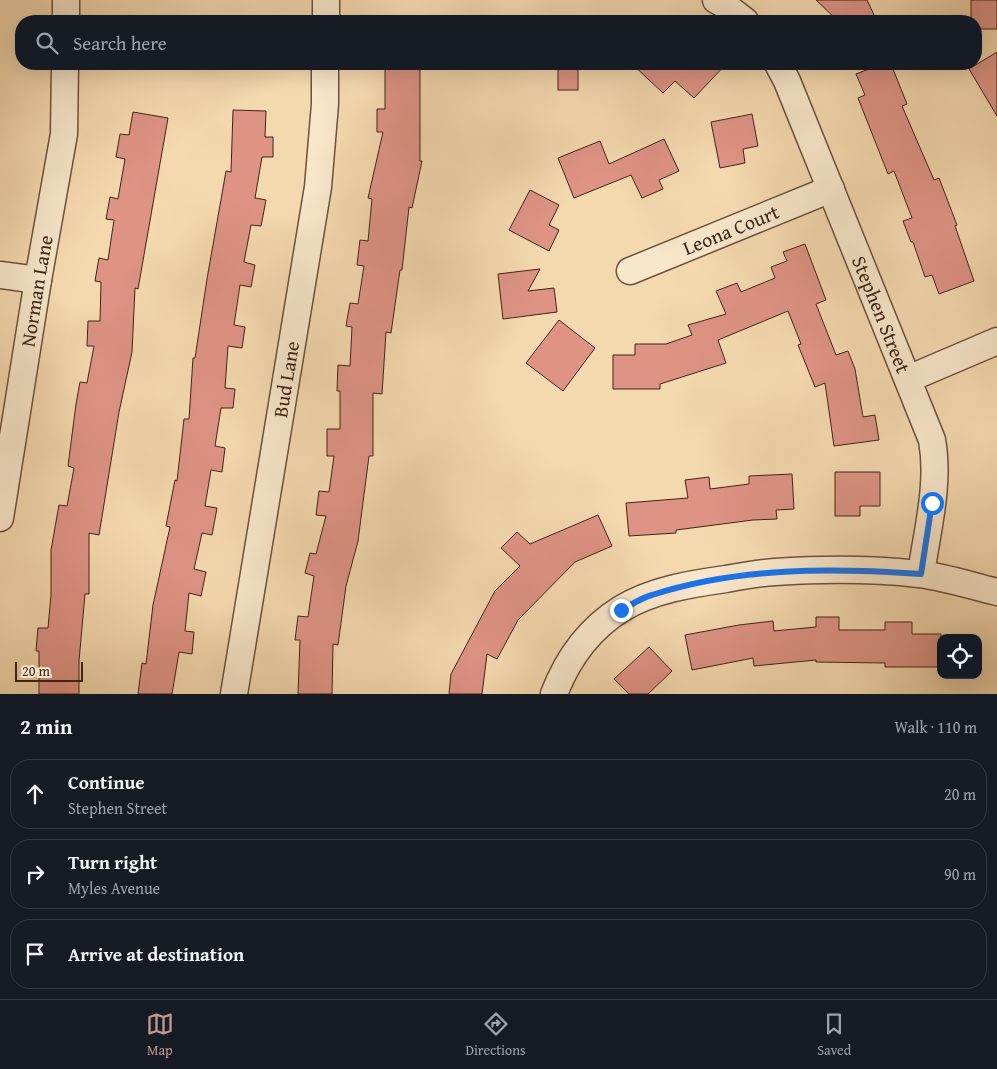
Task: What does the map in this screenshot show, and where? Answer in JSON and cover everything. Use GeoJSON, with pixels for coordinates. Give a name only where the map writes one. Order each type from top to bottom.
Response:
{"type":"FeatureCollection","features":[{"type":"Feature","properties":{"kind":"street"},"geometry":{"type":"LineString","coordinates":[[66,0],[66,15]]}},
{"type":"Feature","properties":{"kind":"street"},"geometry":{"type":"LineString","coordinates":[[326,0],[326,15]]}},
{"type":"Feature","properties":{"kind":"street"},"geometry":{"type":"LineString","coordinates":[[716,0],[737,15]]}},
{"type":"Feature","properties":{"kind":"street","name":"Norman Lane"},"geometry":{"type":"LineString","coordinates":[[0,518],[38,280],[64,134],[65,70]]}},
{"type":"Feature","properties":{"kind":"street","name":"Bud Lane"},"geometry":{"type":"LineString","coordinates":[[234,694],[318,187],[326,70]]}},
{"type":"Feature","properties":{"kind":"street","name":"Stephen Street"},"geometry":{"type":"LineString","coordinates":[[781,70],[928,426],[934,452],[932,503],[921,574]]}},
{"type":"Feature","properties":{"kind":"street","name":"Leona Court"},"geometry":{"type":"LineString","coordinates":[[630,271],[831,189]]}},
{"type":"Feature","properties":{"kind":"street"},"geometry":{"type":"LineString","coordinates":[[0,275],[38,280]]}},
{"type":"Feature","properties":{"kind":"street"},"geometry":{"type":"LineString","coordinates":[[908,379],[997,341]]}},
{"type":"Feature","properties":{"kind":"street"},"geometry":{"type":"LineString","coordinates":[[554,694],[559,680],[576,651],[592,633],[621,610],[650,595],[692,584],[774,572],[862,570],[921,574],[997,592]]}},
{"type":"Feature","properties":{"kind":"building"},"geometry":{"type":"Polygon","coordinates":[[[816,0],[867,0],[874,15],[832,15],[816,0]]]}},
{"type":"Feature","properties":{"kind":"building"},"geometry":{"type":"Polygon","coordinates":[[[971,0],[997,0],[997,29],[982,29],[982,15],[971,15],[971,0]]]}},
{"type":"Feature","properties":{"kind":"building"},"geometry":{"type":"Polygon","coordinates":[[[997,52],[997,116],[970,70],[982,70],[982,61],[997,52]]]}},
{"type":"Feature","properties":{"kind":"building"},"geometry":{"type":"Polygon","coordinates":[[[385,70],[420,70],[420,161],[422,161],[412,208],[409,207],[402,270],[400,270],[391,333],[386,332],[382,394],[373,393],[373,456],[369,456],[358,541],[346,586],[338,645],[333,644],[332,694],[298,694],[300,640],[295,640],[298,616],[308,617],[314,576],[305,573],[310,553],[316,554],[326,516],[316,515],[319,491],[329,492],[334,456],[327,456],[327,429],[340,429],[340,391],[337,391],[338,365],[350,366],[352,327],[346,326],[350,303],[358,304],[364,266],[357,265],[360,240],[368,241],[372,199],[368,198],[383,132],[377,132],[377,109],[385,109],[385,70]]]}},
{"type":"Feature","properties":{"kind":"building"},"geometry":{"type":"Polygon","coordinates":[[[558,70],[578,70],[578,90],[558,90],[558,70]]]}},
{"type":"Feature","properties":{"kind":"building"},"geometry":{"type":"Polygon","coordinates":[[[638,70],[720,70],[694,98],[675,81],[663,93],[638,70]]]}},
{"type":"Feature","properties":{"kind":"building"},"geometry":{"type":"Polygon","coordinates":[[[866,70],[893,70],[907,104],[902,106],[934,180],[939,178],[957,225],[955,226],[974,281],[939,294],[932,275],[925,277],[913,242],[911,242],[903,221],[912,218],[894,171],[888,174],[858,98],[865,95],[856,74],[866,70]]]}},
{"type":"Feature","properties":{"kind":"building"},"geometry":{"type":"Polygon","coordinates":[[[233,110],[266,111],[265,137],[273,137],[273,157],[262,157],[255,198],[266,200],[261,226],[251,225],[244,262],[255,265],[251,287],[240,285],[234,325],[245,327],[242,348],[228,346],[225,388],[235,389],[233,408],[221,408],[215,446],[225,448],[222,472],[211,470],[205,506],[217,508],[212,535],[202,533],[194,569],[206,572],[201,596],[189,593],[185,631],[194,632],[192,654],[179,652],[172,694],[138,694],[142,663],[146,664],[153,605],[170,527],[166,526],[175,480],[177,481],[184,419],[189,419],[193,358],[195,358],[226,171],[231,172],[233,110]]]}},
{"type":"Feature","properties":{"kind":"building"},"geometry":{"type":"Polygon","coordinates":[[[133,112],[168,118],[138,289],[135,288],[132,352],[119,412],[99,535],[89,533],[89,594],[85,594],[79,661],[79,694],[39,694],[39,651],[36,651],[38,628],[48,628],[51,595],[51,550],[59,505],[67,506],[74,468],[68,466],[76,404],[80,382],[87,383],[94,346],[87,346],[88,321],[100,321],[101,282],[95,281],[99,258],[108,260],[114,220],[106,219],[110,197],[118,199],[125,159],[116,157],[120,134],[129,135],[133,112]]]}},
{"type":"Feature","properties":{"kind":"building"},"geometry":{"type":"Polygon","coordinates":[[[752,114],[758,146],[743,149],[745,163],[720,168],[711,122],[752,114]]]}},
{"type":"Feature","properties":{"kind":"building"},"geometry":{"type":"Polygon","coordinates":[[[664,139],[679,171],[659,180],[663,189],[642,198],[631,175],[574,198],[558,158],[600,141],[609,164],[664,139]]]}},
{"type":"Feature","properties":{"kind":"building"},"geometry":{"type":"Polygon","coordinates":[[[530,190],[559,205],[549,225],[559,230],[549,251],[509,230],[530,190]]]}},
{"type":"Feature","properties":{"kind":"building"},"geometry":{"type":"Polygon","coordinates":[[[805,244],[826,300],[816,304],[836,355],[848,351],[855,369],[863,417],[875,415],[879,440],[834,446],[825,383],[815,387],[798,345],[801,344],[788,311],[718,340],[726,363],[660,384],[660,389],[613,389],[613,355],[635,355],[635,344],[666,344],[692,335],[688,325],[726,314],[716,291],[737,283],[741,292],[775,278],[771,267],[787,261],[783,252],[805,244]]]}},
{"type":"Feature","properties":{"kind":"building"},"geometry":{"type":"Polygon","coordinates":[[[540,269],[528,291],[554,288],[557,312],[503,319],[498,274],[540,269]]]}},
{"type":"Feature","properties":{"kind":"building"},"geometry":{"type":"Polygon","coordinates":[[[559,320],[595,348],[563,391],[526,363],[559,320]]]}},
{"type":"Feature","properties":{"kind":"building"},"geometry":{"type":"Polygon","coordinates":[[[835,472],[880,472],[880,506],[860,506],[860,516],[835,516],[835,472]]]}},
{"type":"Feature","properties":{"kind":"building"},"geometry":{"type":"Polygon","coordinates":[[[792,474],[794,509],[776,510],[777,519],[753,520],[676,530],[676,533],[629,536],[626,503],[688,498],[685,480],[709,477],[710,489],[749,484],[749,476],[792,474]]]}},
{"type":"Feature","properties":{"kind":"building"},"geometry":{"type":"Polygon","coordinates":[[[598,515],[612,546],[575,562],[518,620],[497,659],[487,654],[482,694],[449,694],[451,674],[495,591],[520,566],[501,548],[517,532],[530,544],[598,515]]]}},
{"type":"Feature","properties":{"kind":"building"},"geometry":{"type":"Polygon","coordinates":[[[816,617],[839,617],[839,630],[885,630],[885,622],[912,622],[912,634],[937,634],[937,667],[885,667],[885,663],[816,662],[816,660],[754,666],[753,658],[692,670],[685,635],[773,621],[774,631],[816,627],[816,617]]]}},
{"type":"Feature","properties":{"kind":"building"},"geometry":{"type":"Polygon","coordinates":[[[649,647],[672,671],[648,694],[629,694],[614,679],[649,647]]]}},
{"type":"Feature","properties":{"kind":"route"},"geometry":{"type":"LineString","coordinates":[[621,610],[650,595],[692,584],[774,572],[862,570],[921,574],[932,503]]}}]}
